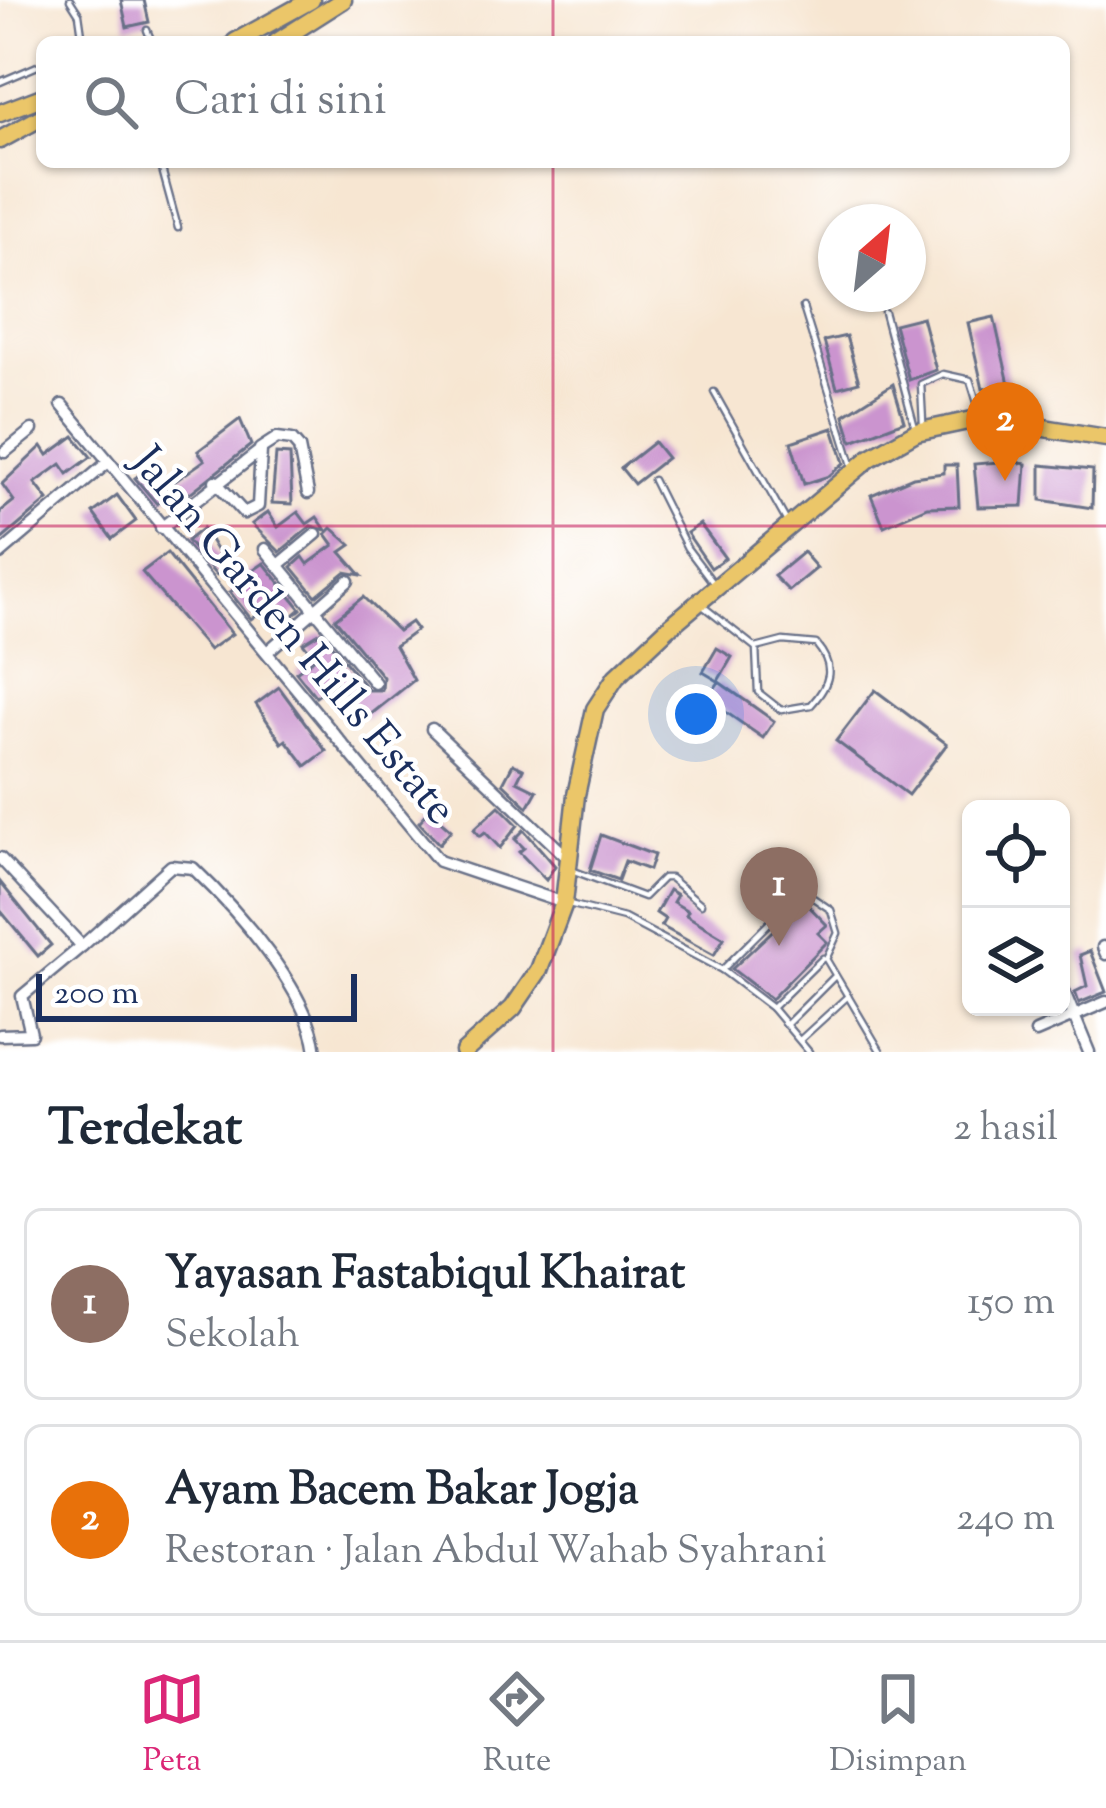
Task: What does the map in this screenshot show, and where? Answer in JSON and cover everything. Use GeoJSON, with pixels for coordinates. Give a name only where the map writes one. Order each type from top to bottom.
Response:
{"type":"FeatureCollection","features":[{"type":"Feature","properties":{"kind":"main road"},"geometry":{"type":"LineString","coordinates":[[246,36],[311,0]]}},
{"type":"Feature","properties":{"kind":"main road"},"geometry":{"type":"LineString","coordinates":[[286,36],[343,0]]}},
{"type":"Feature","properties":{"kind":"main road"},"geometry":{"type":"LineString","coordinates":[[0,113],[36,99]]}},
{"type":"Feature","properties":{"kind":"main road"},"geometry":{"type":"LineString","coordinates":[[0,140],[36,120]]}},
{"type":"Feature","properties":{"kind":"main road"},"geometry":{"type":"LineString","coordinates":[[464,1052],[521,999],[544,959],[564,902],[595,709],[616,677],[854,472],[920,431],[982,418],[1106,439]]}},
{"type":"Feature","properties":{"kind":"street","name":"Jalan Garden Hills Estate"},"geometry":{"type":"LineString","coordinates":[[62,405],[106,464],[440,861],[564,902]]}},
{"type":"Feature","properties":{"kind":"street"},"geometry":{"type":"LineString","coordinates":[[2,451],[32,430]]}},
{"type":"Feature","properties":{"kind":"street"},"geometry":{"type":"LineString","coordinates":[[161,528],[277,438],[292,440],[299,448],[308,493]]}},
{"type":"Feature","properties":{"kind":"street"},"geometry":{"type":"LineString","coordinates":[[215,482],[244,513],[258,506],[260,448]]}},
{"type":"Feature","properties":{"kind":"street"},"geometry":{"type":"LineString","coordinates":[[0,554],[106,464]]}},
{"type":"Feature","properties":{"kind":"street"},"geometry":{"type":"LineString","coordinates":[[280,564],[316,534]]}},
{"type":"Feature","properties":{"kind":"street"},"geometry":{"type":"LineString","coordinates":[[266,549],[375,683]]}},
{"type":"Feature","properties":{"kind":"street"},"geometry":{"type":"LineString","coordinates":[[267,652],[348,581]]}},
{"type":"Feature","properties":{"kind":"street"},"geometry":{"type":"LineString","coordinates":[[432,729],[568,864]]}},
{"type":"Feature","properties":{"kind":"street"},"geometry":{"type":"LineString","coordinates":[[0,858],[82,946]]}},
{"type":"Feature","properties":{"kind":"street"},"geometry":{"type":"LineString","coordinates":[[5,1035],[33,1030],[23,994],[171,866],[186,864],[284,977],[310,1024],[316,1052]]}},
{"type":"Feature","properties":{"kind":"street"},"geometry":{"type":"LineString","coordinates":[[1036,1032],[1106,1002]]}},
{"type":"Feature","properties":{"kind":"street"},"geometry":{"type":"LineString","coordinates":[[1070,1009],[1089,1052]]}},
{"type":"Feature","properties":{"kind":"lane"},"geometry":{"type":"LineString","coordinates":[[70,0],[79,14],[82,36]]}},
{"type":"Feature","properties":{"kind":"lane"},"geometry":{"type":"LineString","coordinates":[[147,30],[150,36]]}},
{"type":"Feature","properties":{"kind":"lane"},"geometry":{"type":"LineString","coordinates":[[0,82],[36,67]]}},
{"type":"Feature","properties":{"kind":"lane"},"geometry":{"type":"LineString","coordinates":[[162,168],[178,228]]}},
{"type":"Feature","properties":{"kind":"lane"},"geometry":{"type":"LineString","coordinates":[[803,308],[854,472]]}},
{"type":"Feature","properties":{"kind":"lane"},"geometry":{"type":"LineString","coordinates":[[884,312],[920,431]]}},
{"type":"Feature","properties":{"kind":"lane"},"geometry":{"type":"LineString","coordinates":[[920,431],[921,384],[943,374],[970,380],[982,418]]}},
{"type":"Feature","properties":{"kind":"lane"},"geometry":{"type":"LineString","coordinates":[[714,392],[790,526]]}},
{"type":"Feature","properties":{"kind":"lane"},"geometry":{"type":"LineString","coordinates":[[653,480],[687,548],[718,589]]}},
{"type":"Feature","properties":{"kind":"lane"},"geometry":{"type":"LineString","coordinates":[[699,604],[755,648],[806,640],[821,650],[830,678],[811,705],[782,710],[758,692],[755,648]]}},
{"type":"Feature","properties":{"kind":"lane"},"geometry":{"type":"LineString","coordinates":[[568,864],[644,897],[663,878],[670,878],[700,904]]}},
{"type":"Feature","properties":{"kind":"lane"},"geometry":{"type":"LineString","coordinates":[[722,970],[801,893],[811,893],[831,910],[838,927],[827,954],[772,1008]]}},
{"type":"Feature","properties":{"kind":"lane"},"geometry":{"type":"LineString","coordinates":[[564,902],[624,918],[722,970],[772,1008],[809,1052]]}},
{"type":"Feature","properties":{"kind":"lane"},"geometry":{"type":"LineString","coordinates":[[827,954],[835,976],[881,1052]]}},
{"type":"Feature","properties":{"kind":"lane"},"geometry":{"type":"LineString","coordinates":[[787,1024],[835,976]]}},
{"type":"Feature","properties":{"kind":"lane"},"geometry":{"type":"LineString","coordinates":[[800,1040],[848,996]]}},
{"type":"Feature","properties":{"kind":"building"},"geometry":{"type":"Polygon","coordinates":[[[121,0],[144,0],[149,22],[127,27],[121,0]]]}},
{"type":"Feature","properties":{"kind":"building"},"geometry":{"type":"Polygon","coordinates":[[[922,317],[936,370],[909,380],[894,324],[922,317]]]}},
{"type":"Feature","properties":{"kind":"building"},"geometry":{"type":"Polygon","coordinates":[[[994,317],[1009,384],[983,389],[968,323],[994,317]]]}},
{"type":"Feature","properties":{"kind":"building"},"geometry":{"type":"Polygon","coordinates":[[[846,336],[859,382],[837,388],[824,341],[846,336]]]}},
{"type":"Feature","properties":{"kind":"building"},"geometry":{"type":"Polygon","coordinates":[[[893,384],[904,421],[852,441],[844,415],[893,384]]]}},
{"type":"Feature","properties":{"kind":"building"},"geometry":{"type":"Polygon","coordinates":[[[240,419],[251,445],[180,501],[173,492],[157,504],[135,478],[151,466],[167,487],[205,460],[198,451],[240,419]]]}},
{"type":"Feature","properties":{"kind":"building"},"geometry":{"type":"Polygon","coordinates":[[[833,428],[844,463],[829,476],[804,484],[791,442],[833,428]]]}},
{"type":"Feature","properties":{"kind":"building"},"geometry":{"type":"Polygon","coordinates":[[[74,436],[91,457],[68,474],[61,464],[35,483],[48,500],[0,541],[0,512],[14,501],[2,484],[42,446],[48,455],[74,436]]]}},
{"type":"Feature","properties":{"kind":"building"},"geometry":{"type":"Polygon","coordinates":[[[654,442],[667,458],[634,484],[621,468],[654,442]]]}},
{"type":"Feature","properties":{"kind":"building"},"geometry":{"type":"Polygon","coordinates":[[[276,454],[290,455],[292,504],[272,503],[276,454]]]}},
{"type":"Feature","properties":{"kind":"building"},"geometry":{"type":"Polygon","coordinates":[[[974,464],[1026,464],[1023,506],[978,507],[974,464]]]}},
{"type":"Feature","properties":{"kind":"building"},"geometry":{"type":"Polygon","coordinates":[[[944,465],[957,465],[959,506],[927,507],[884,526],[871,495],[913,477],[944,473],[944,465]]]}},
{"type":"Feature","properties":{"kind":"building"},"geometry":{"type":"Polygon","coordinates":[[[1041,465],[1093,470],[1092,508],[1041,500],[1041,465]]]}},
{"type":"Feature","properties":{"kind":"building"},"geometry":{"type":"Polygon","coordinates":[[[117,495],[136,521],[112,539],[93,513],[117,495]]]}},
{"type":"Feature","properties":{"kind":"building"},"geometry":{"type":"Polygon","coordinates":[[[268,512],[278,527],[298,512],[307,524],[317,517],[326,530],[311,526],[280,552],[252,524],[268,512]]]}},
{"type":"Feature","properties":{"kind":"building"},"geometry":{"type":"Polygon","coordinates":[[[700,524],[725,558],[711,568],[687,533],[700,524]]]}},
{"type":"Feature","properties":{"kind":"building"},"geometry":{"type":"Polygon","coordinates":[[[203,528],[222,560],[228,555],[244,577],[264,563],[301,609],[288,620],[274,602],[251,619],[230,592],[239,586],[226,568],[216,575],[187,541],[203,528]]]}},
{"type":"Feature","properties":{"kind":"building"},"geometry":{"type":"Polygon","coordinates":[[[332,528],[351,545],[341,552],[361,575],[345,572],[316,596],[292,567],[303,557],[308,564],[334,545],[326,534],[332,528]]]}},
{"type":"Feature","properties":{"kind":"building"},"geometry":{"type":"Polygon","coordinates":[[[803,552],[817,568],[789,591],[774,576],[803,552]]]}},
{"type":"Feature","properties":{"kind":"building"},"geometry":{"type":"Polygon","coordinates":[[[167,553],[232,634],[209,650],[142,572],[167,553]]]}},
{"type":"Feature","properties":{"kind":"building"},"geometry":{"type":"Polygon","coordinates":[[[363,597],[398,631],[411,622],[417,630],[395,646],[414,680],[365,719],[337,681],[316,697],[296,672],[315,658],[303,643],[321,632],[368,690],[382,690],[383,677],[335,619],[363,597]]]}},
{"type":"Feature","properties":{"kind":"building"},"geometry":{"type":"Polygon","coordinates":[[[717,648],[732,657],[718,681],[703,672],[717,648]]]}},
{"type":"Feature","properties":{"kind":"building"},"geometry":{"type":"Polygon","coordinates":[[[719,682],[774,721],[763,738],[707,699],[719,682]]]}},
{"type":"Feature","properties":{"kind":"building"},"geometry":{"type":"Polygon","coordinates":[[[279,687],[326,751],[306,766],[286,740],[282,743],[256,704],[279,687]]]}},
{"type":"Feature","properties":{"kind":"building"},"geometry":{"type":"Polygon","coordinates":[[[875,690],[947,744],[908,795],[836,741],[875,690]]]}},
{"type":"Feature","properties":{"kind":"building"},"geometry":{"type":"Polygon","coordinates":[[[513,764],[523,769],[517,781],[537,791],[528,807],[503,783],[513,764]]]}},
{"type":"Feature","properties":{"kind":"building"},"geometry":{"type":"Polygon","coordinates":[[[499,806],[518,825],[500,848],[485,832],[480,836],[474,829],[499,806]]]}},
{"type":"Feature","properties":{"kind":"building"},"geometry":{"type":"Polygon","coordinates":[[[429,811],[451,830],[439,844],[419,822],[429,811]]]}},
{"type":"Feature","properties":{"kind":"building"},"geometry":{"type":"Polygon","coordinates":[[[524,830],[555,866],[546,880],[519,852],[524,848],[515,839],[524,830]]]}},
{"type":"Feature","properties":{"kind":"building"},"geometry":{"type":"Polygon","coordinates":[[[601,835],[654,855],[649,870],[625,861],[618,880],[590,870],[601,835]]]}},
{"type":"Feature","properties":{"kind":"building"},"geometry":{"type":"Polygon","coordinates":[[[0,882],[51,945],[38,956],[0,910],[0,882]]]}},
{"type":"Feature","properties":{"kind":"building"},"geometry":{"type":"Polygon","coordinates":[[[669,890],[677,895],[673,902],[688,911],[686,915],[724,938],[714,955],[661,926],[665,919],[656,913],[669,890]]]}},
{"type":"Feature","properties":{"kind":"building"},"geometry":{"type":"Polygon","coordinates":[[[804,901],[827,925],[818,933],[827,942],[771,999],[732,969],[804,901]]]}},
{"type":"Feature","properties":{"kind":"building"},"geometry":{"type":"Polygon","coordinates":[[[1090,951],[1106,992],[1079,1003],[1075,992],[1087,986],[1080,955],[1090,951]]]}},
{"type":"Feature","properties":{"kind":"place","name":"Ayam Bacem Bakar Jogja"},"geometry":{"type":"Point","coordinates":[1005,481]}},
{"type":"Feature","properties":{"kind":"place","name":"Yayasan Fastabiqul Khairat"},"geometry":{"type":"Point","coordinates":[779,946]}}]}
